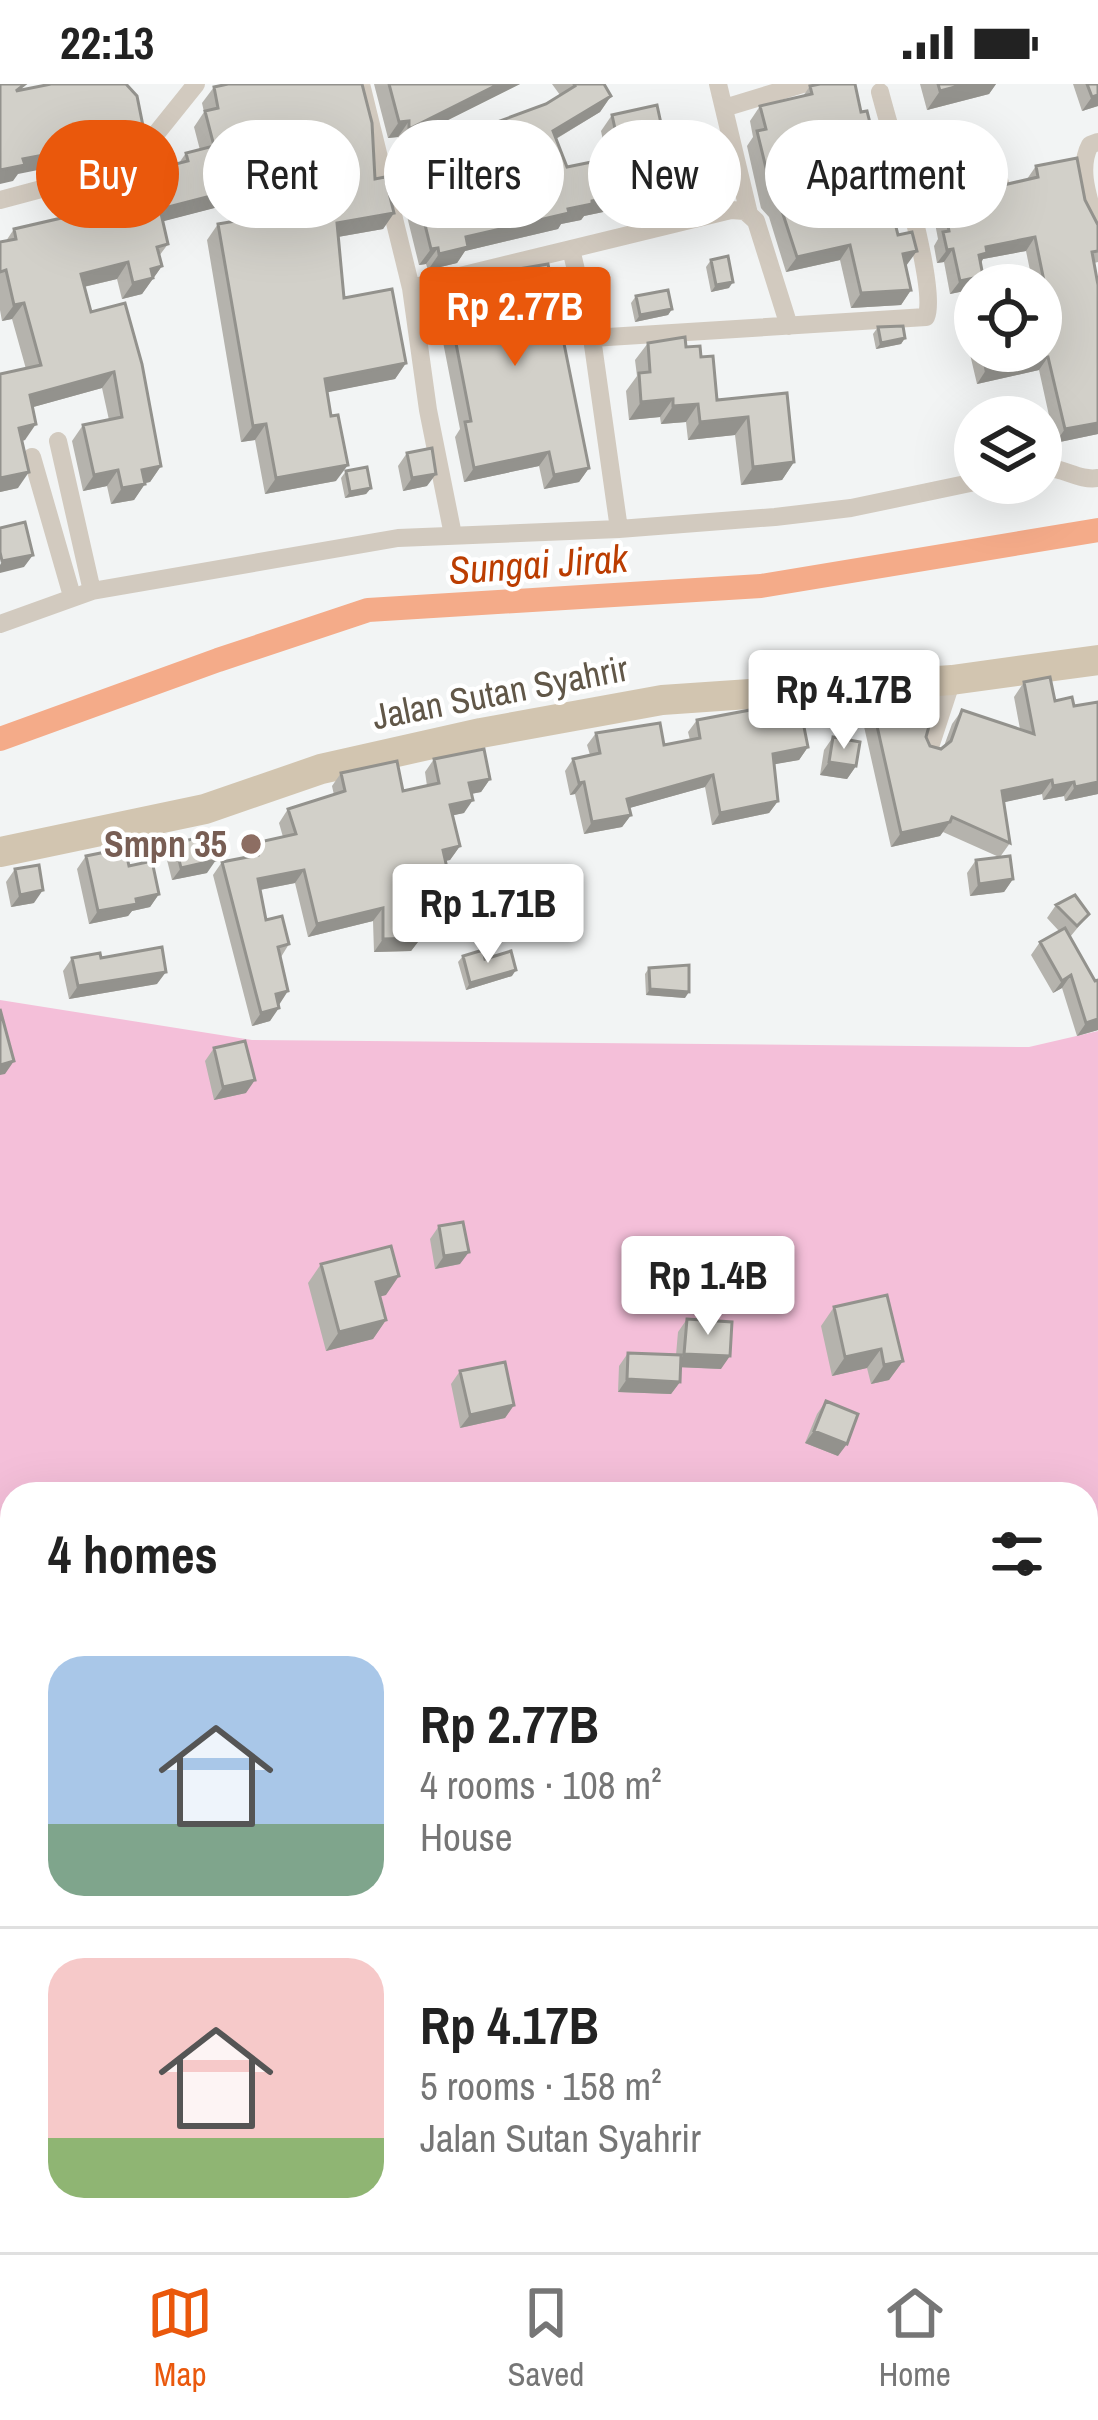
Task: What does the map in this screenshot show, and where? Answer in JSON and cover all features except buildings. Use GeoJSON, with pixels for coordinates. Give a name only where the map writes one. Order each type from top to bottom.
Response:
{"type":"FeatureCollection","features":[{"type":"Feature","properties":{"kind":"main road","name":"Jalan Sutan Syahrir"},"geometry":{"type":"LineString","coordinates":[[0,852],[205,809],[320,769],[662,700],[952,680],[1098,660]]}},
{"type":"Feature","properties":{"kind":"street"},"geometry":{"type":"LineString","coordinates":[[0,200],[131,165],[196,84]]}},
{"type":"Feature","properties":{"kind":"street"},"geometry":{"type":"LineString","coordinates":[[361,84],[411,288],[428,410],[453,535]]}},
{"type":"Feature","properties":{"kind":"street"},"geometry":{"type":"LineString","coordinates":[[718,84],[749,214],[756,221],[789,326]]}},
{"type":"Feature","properties":{"kind":"street"},"geometry":{"type":"LineString","coordinates":[[724,108],[803,84]]}},
{"type":"Feature","properties":{"kind":"street"},"geometry":{"type":"LineString","coordinates":[[880,92],[887,120]]}},
{"type":"Feature","properties":{"kind":"street"},"geometry":{"type":"LineString","coordinates":[[1098,142],[1085,155],[1084,171],[1098,231]]}},
{"type":"Feature","properties":{"kind":"street"},"geometry":{"type":"LineString","coordinates":[[411,288],[731,210],[749,214]]}},
{"type":"Feature","properties":{"kind":"street"},"geometry":{"type":"LineString","coordinates":[[592,338],[926,317],[931,306],[913,228]]}},
{"type":"Feature","properties":{"kind":"street"},"geometry":{"type":"LineString","coordinates":[[572,249],[592,338],[619,529]]}},
{"type":"Feature","properties":{"kind":"street"},"geometry":{"type":"LineString","coordinates":[[58,441],[92,591]]}},
{"type":"Feature","properties":{"kind":"street"},"geometry":{"type":"LineString","coordinates":[[32,457],[72,596]]}},
{"type":"Feature","properties":{"kind":"street"},"geometry":{"type":"LineString","coordinates":[[1062,468],[1084,479],[1098,478]]}},
{"type":"Feature","properties":{"kind":"street"},"geometry":{"type":"LineString","coordinates":[[0,625],[92,591],[398,538],[619,529],[851,508],[954,486]]}},
{"type":"Feature","properties":{"kind":"street"},"geometry":{"type":"LineString","coordinates":[[928,750],[952,680]]}},
{"type":"Feature","properties":{"kind":"shaded area"},"geometry":{"type":"Polygon","coordinates":[[[0,1000],[252,1040],[1029,1047],[1098,1031],[1098,1482],[0,1482],[0,1000]]]}},
{"type":"Feature","properties":{"kind":"waterway","name":"Sungai Jirak"},"geometry":{"type":"LineString","coordinates":[[0,739],[368,610],[761,586],[1098,530]]}},
{"type":"Feature","properties":{"kind":"place","name":"Smpn 35"},"geometry":{"type":"Point","coordinates":[251,844]}}]}
